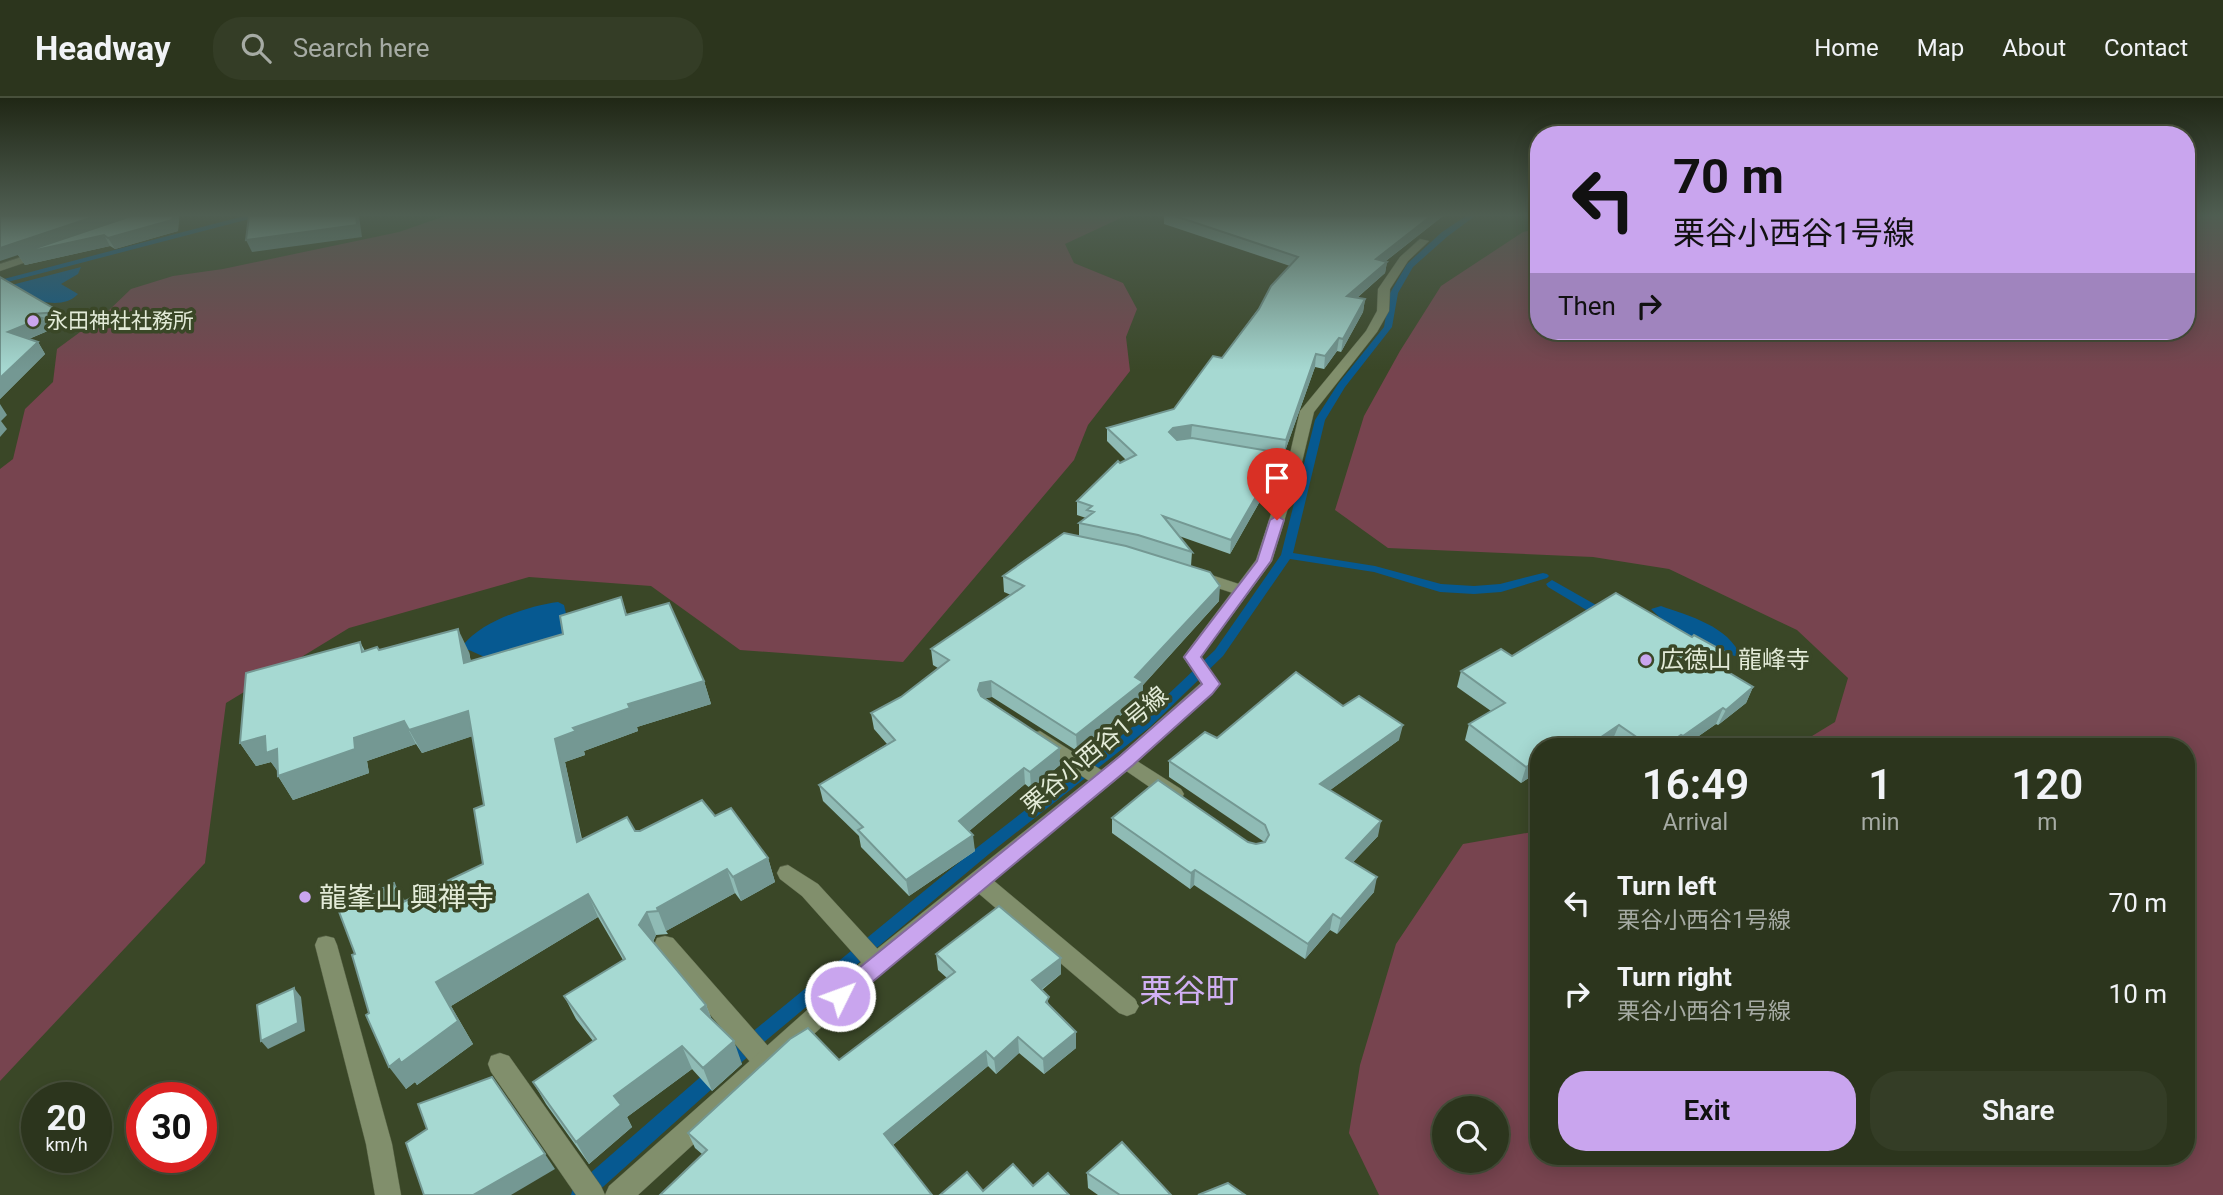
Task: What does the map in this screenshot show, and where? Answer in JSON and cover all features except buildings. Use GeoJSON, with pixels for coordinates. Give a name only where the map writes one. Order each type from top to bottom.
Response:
{"type":"FeatureCollection","features":[{"type":"Feature","properties":{"kind":"street","name":"栗谷小西谷1号線"},"geometry":{"type":"LineString","coordinates":[[618,1195],[876,964],[1126,761],[1211,684],[1192,657],[1264,561],[1295,462],[1307,411],[1371,332],[1383,311],[1384,289],[1399,267]]}},
{"type":"Feature","properties":{"kind":"street"},"geometry":{"type":"LineString","coordinates":[[1243,453],[1295,462]]}},
{"type":"Feature","properties":{"kind":"street"},"geometry":{"type":"LineString","coordinates":[[1182,570],[1242,592]]}},
{"type":"Feature","properties":{"kind":"street"},"geometry":{"type":"LineString","coordinates":[[1024,727],[1102,780]]}},
{"type":"Feature","properties":{"kind":"street"},"geometry":{"type":"LineString","coordinates":[[1126,761],[1191,805]]}},
{"type":"Feature","properties":{"kind":"street"},"geometry":{"type":"LineString","coordinates":[[788,873],[810,890],[876,964]]}},
{"type":"Feature","properties":{"kind":"street"},"geometry":{"type":"LineString","coordinates":[[979,881],[1128,1006]]}},
{"type":"Feature","properties":{"kind":"street"},"geometry":{"type":"LineString","coordinates":[[665,945],[766,1062]]}},
{"type":"Feature","properties":{"kind":"street"},"geometry":{"type":"LineString","coordinates":[[326,946],[379,1144],[388,1195]]}},
{"type":"Feature","properties":{"kind":"street"},"geometry":{"type":"LineString","coordinates":[[500,1064],[592,1195]]}},
{"type":"Feature","properties":{"kind":"shaded area"},"geometry":{"type":"Polygon","coordinates":[[[1084,267],[1123,283],[1137,309],[1126,337],[1130,371],[1088,425],[1074,460],[903,662],[740,650],[651,586],[529,577],[349,628],[226,703],[205,863],[0,1081],[0,469],[13,459],[25,409],[53,382],[57,349],[106,313],[131,289],[173,276],[223,269],[1084,267]]]}},
{"type":"Feature","properties":{"kind":"shaded area"},"geometry":{"type":"Polygon","coordinates":[[[1470,267],[1530,267],[1530,340],[2195,340],[2195,267],[2223,267],[2223,1195],[1379,1195],[1349,1133],[1360,1065],[1396,944],[1463,844],[1530,832],[1530,1165],[2195,1165],[2195,738],[1809,738],[1835,722],[1848,678],[1797,630],[1669,569],[1593,557],[1388,548],[1335,510],[1364,416],[1400,351],[1441,286],[1470,267]]]}},
{"type":"Feature","properties":{"kind":"water"},"geometry":{"type":"Polygon","coordinates":[[[49,267],[65,267],[0,284],[0,280],[49,267]]]}},
{"type":"Feature","properties":{"kind":"water"},"geometry":{"type":"Polygon","coordinates":[[[81,267],[78,274],[61,284],[78,294],[70,300],[51,303],[0,288],[81,267]]]}},
{"type":"Feature","properties":{"kind":"water"},"geometry":{"type":"Polygon","coordinates":[[[558,602],[564,605],[571,635],[489,659],[464,650],[464,644],[482,628],[520,611],[558,602]]]}},
{"type":"Feature","properties":{"kind":"water"},"geometry":{"type":"Polygon","coordinates":[[[1661,606],[1695,618],[1718,630],[1735,646],[1741,657],[1719,651],[1680,632],[1651,609],[1661,606]]]}},
{"type":"Feature","properties":{"kind":"waterway"},"geometry":{"type":"LineString","coordinates":[[1287,555],[1320,420],[1341,386],[1388,327],[1394,293],[1409,267]]}},
{"type":"Feature","properties":{"kind":"waterway"},"geometry":{"type":"LineString","coordinates":[[580,1195],[757,1038],[984,850],[1145,724],[1219,653],[1287,555]]}},
{"type":"Feature","properties":{"kind":"waterway"},"geometry":{"type":"LineString","coordinates":[[1287,555],[1375,569],[1440,588],[1501,588],[1543,576]]}},
{"type":"Feature","properties":{"kind":"waterway"},"geometry":{"type":"LineString","coordinates":[[1552,584],[1592,608]]}},
{"type":"Feature","properties":{"kind":"place","name":"永田神社社務所"},"geometry":{"type":"Point","coordinates":[33,321]}},
{"type":"Feature","properties":{"kind":"place","name":"広徳山 龍峰寺"},"geometry":{"type":"Point","coordinates":[1646,660]}},
{"type":"Feature","properties":{"kind":"place","name":"龍峯山 興禅寺"},"geometry":{"type":"Point","coordinates":[305,897]}},
{"type":"Feature","properties":{"kind":"district","name":"栗谷町"},"geometry":{"type":"Point","coordinates":[1189,990]}},
{"type":"Feature","properties":{"kind":"route"},"geometry":{"type":"LineString","coordinates":[[840,996],[1126,761],[1207,690],[1211,684],[1192,657],[1264,561],[1277,520]]}}]}
